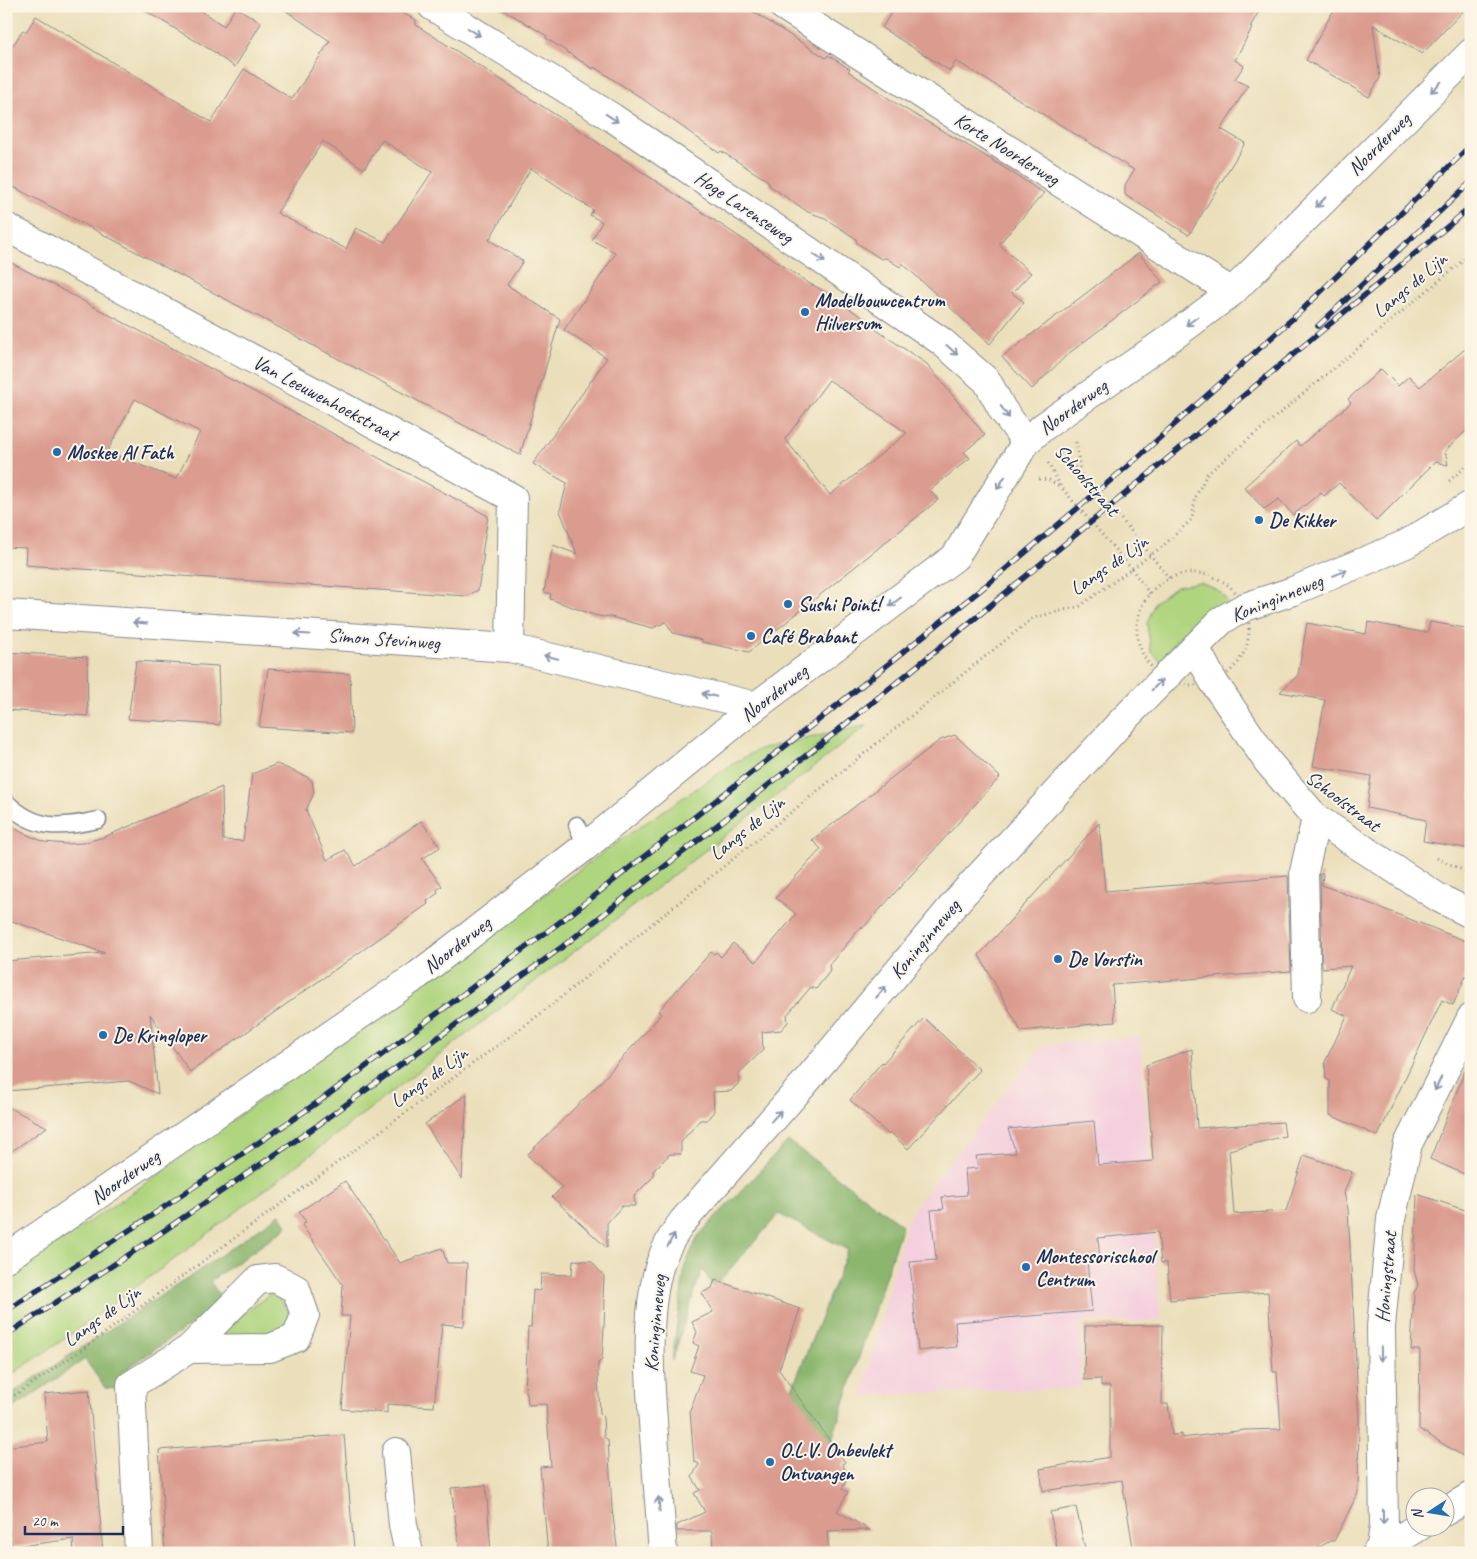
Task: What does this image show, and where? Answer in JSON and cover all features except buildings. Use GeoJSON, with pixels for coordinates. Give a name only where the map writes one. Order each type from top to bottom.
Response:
{"type":"FeatureCollection","features":[{"type":"Feature","properties":{"kind":"street","name":"Hoge Larenseweg"},"geometry":{"type":"LineString","coordinates":[[432,6],[613,118],[941,341],[986,381],[1002,409],[1035,434]]}},
{"type":"Feature","properties":{"kind":"street","name":"Korte Noorderweg"},"geometry":{"type":"LineString","coordinates":[[783,6],[1232,292]]}},
{"type":"Feature","properties":{"kind":"street","name":"Noorderweg"},"geometry":{"type":"LineString","coordinates":[[6,1258],[418,975],[582,835],[955,557],[1035,434],[1232,292],[1471,53]]}},
{"type":"Feature","properties":{"kind":"street","name":"Van Leeuwenhoekstraat"},"geometry":{"type":"LineString","coordinates":[[6,227],[513,498],[510,648]]}},
{"type":"Feature","properties":{"kind":"street","name":"Koninginneweg"},"geometry":{"type":"LineString","coordinates":[[663,1553],[650,1382],[650,1346],[653,1304],[661,1261],[675,1232],[683,1221],[804,1085],[962,895],[1123,720],[1222,620],[1245,607],[1302,588],[1406,544],[1471,505]]}},
{"type":"Feature","properties":{"kind":"street","name":"Simon Stevinweg"},"geometry":{"type":"LineString","coordinates":[[6,614],[510,648],[756,706]]}},
{"type":"Feature","properties":{"kind":"street","name":"Schoolstraat"},"geometry":{"type":"LineString","coordinates":[[1195,647],[1214,681],[1268,762],[1316,818],[1439,898],[1471,914]]}},
{"type":"Feature","properties":{"kind":"street","name":"Schoolstraat"},"geometry":{"type":"LineString","coordinates":[[1308,998],[1304,872],[1316,818]]}},
{"type":"Feature","properties":{"kind":"street","name":"Honingstraat"},"geometry":{"type":"LineString","coordinates":[[1378,1552],[1384,1526],[1381,1327],[1392,1219],[1408,1144],[1467,1034]]}},
{"type":"Feature","properties":{"kind":"street"},"geometry":{"type":"LineString","coordinates":[[139,1553],[131,1385],[189,1349]]}},
{"type":"Feature","properties":{"kind":"street"},"geometry":{"type":"LineString","coordinates":[[396,1452],[403,1525],[409,1553]]}},
{"type":"Feature","properties":{"kind":"street"},"geometry":{"type":"LineString","coordinates":[[1454,1506],[1471,1496]]}},
{"type":"Feature","properties":{"kind":"street"},"geometry":{"type":"LineString","coordinates":[[1378,1552],[1404,1536]]}},
{"type":"Feature","properties":{"kind":"lane"},"geometry":{"type":"LineString","coordinates":[[6,802],[17,813],[36,823],[64,826],[98,820]]}},
{"type":"Feature","properties":{"kind":"path","name":"Langs de Lijn"},"geometry":{"type":"LineString","coordinates":[[6,1400],[83,1349],[535,1018],[1033,618],[1080,606],[1151,554],[1192,519],[1195,498],[1207,474],[1471,254]]}},
{"type":"Feature","properties":{"kind":"path","name":"Schoolstraat"},"geometry":{"type":"LineString","coordinates":[[1035,434],[1080,471],[1170,579]]}},
{"type":"Feature","properties":{"kind":"path","name":"Schoolstraat"},"geometry":{"type":"LineString","coordinates":[[1035,434],[1040,453],[1061,487],[1132,568],[1150,594]]}},
{"type":"Feature","properties":{"kind":"path"},"geometry":{"type":"LineString","coordinates":[[1238,662],[1242,670]]}},
{"type":"Feature","properties":{"kind":"path"},"geometry":{"type":"LineString","coordinates":[[1180,691],[1183,684]]}},
{"type":"Feature","properties":{"kind":"path"},"geometry":{"type":"LineString","coordinates":[[1429,854],[1471,874]]}},
{"type":"Feature","properties":{"kind":"shaded area","name":"Montessorischool Centrum"},"geometry":{"type":"Polygon","coordinates":[[[1140,1037],[1161,1321],[1081,1321],[1080,1388],[862,1395],[909,1214],[1043,1045],[1140,1037]]]}},
{"type":"Feature","properties":{"kind":"green space"},"geometry":{"type":"Polygon","coordinates":[[[1201,582],[1219,591],[1232,607],[1163,665],[1151,651],[1147,624],[1155,602],[1176,586],[1201,582]]]}},
{"type":"Feature","properties":{"kind":"green space"},"geometry":{"type":"Polygon","coordinates":[[[868,725],[180,1255],[63,1340],[6,1378],[6,1278],[139,1188],[622,839],[737,761],[760,749],[868,725]]]}},
{"type":"Feature","properties":{"kind":"green space"},"geometry":{"type":"Polygon","coordinates":[[[788,1141],[902,1225],[831,1443],[790,1394],[848,1250],[779,1214],[714,1287],[702,1269],[672,1361],[685,1266],[698,1236],[788,1141]]]}},
{"type":"Feature","properties":{"kind":"green space"},"geometry":{"type":"Polygon","coordinates":[[[280,1214],[287,1225],[285,1229],[210,1281],[224,1302],[132,1365],[117,1389],[105,1388],[85,1359],[6,1413],[6,1397],[191,1276],[280,1214]]]}},
{"type":"Feature","properties":{"kind":"green space"},"geometry":{"type":"Polygon","coordinates":[[[273,1292],[291,1313],[289,1329],[286,1334],[211,1338],[273,1292]]]}},
{"type":"Feature","properties":{"kind":"railway"},"geometry":{"type":"LineString","coordinates":[[6,1311],[154,1214],[321,1100],[572,913],[830,711],[989,583],[1136,459],[1300,312],[1471,145]]}},
{"type":"Feature","properties":{"kind":"railway"},"geometry":{"type":"LineString","coordinates":[[1318,326],[1471,182]]}},
{"type":"Feature","properties":{"kind":"railway"},"geometry":{"type":"LineString","coordinates":[[6,1335],[133,1252],[318,1125],[562,947],[836,732],[1471,207]]}},
{"type":"Feature","properties":{"kind":"place","name":"Modelbouwcentrum Hilversum"},"geometry":{"type":"Point","coordinates":[805,312]}},
{"type":"Feature","properties":{"kind":"place","name":"Moskee Al Fath"},"geometry":{"type":"Point","coordinates":[57,452]}},
{"type":"Feature","properties":{"kind":"place","name":"De Kikker"},"geometry":{"type":"Point","coordinates":[1259,520]}},
{"type":"Feature","properties":{"kind":"place","name":"Sushi Point!"},"geometry":{"type":"Point","coordinates":[788,604]}},
{"type":"Feature","properties":{"kind":"place","name":"Café Brabant"},"geometry":{"type":"Point","coordinates":[751,636]}},
{"type":"Feature","properties":{"kind":"place","name":"De Vorstin"},"geometry":{"type":"Point","coordinates":[1058,959]}},
{"type":"Feature","properties":{"kind":"place","name":"De Kringloper"},"geometry":{"type":"Point","coordinates":[103,1035]}},
{"type":"Feature","properties":{"kind":"place","name":"Montessorischool Centrum"},"geometry":{"type":"Point","coordinates":[1026,1267]}},
{"type":"Feature","properties":{"kind":"place","name":"O.L.V. Onbevlekt Ontvangen"},"geometry":{"type":"Point","coordinates":[770,1462]}}]}
